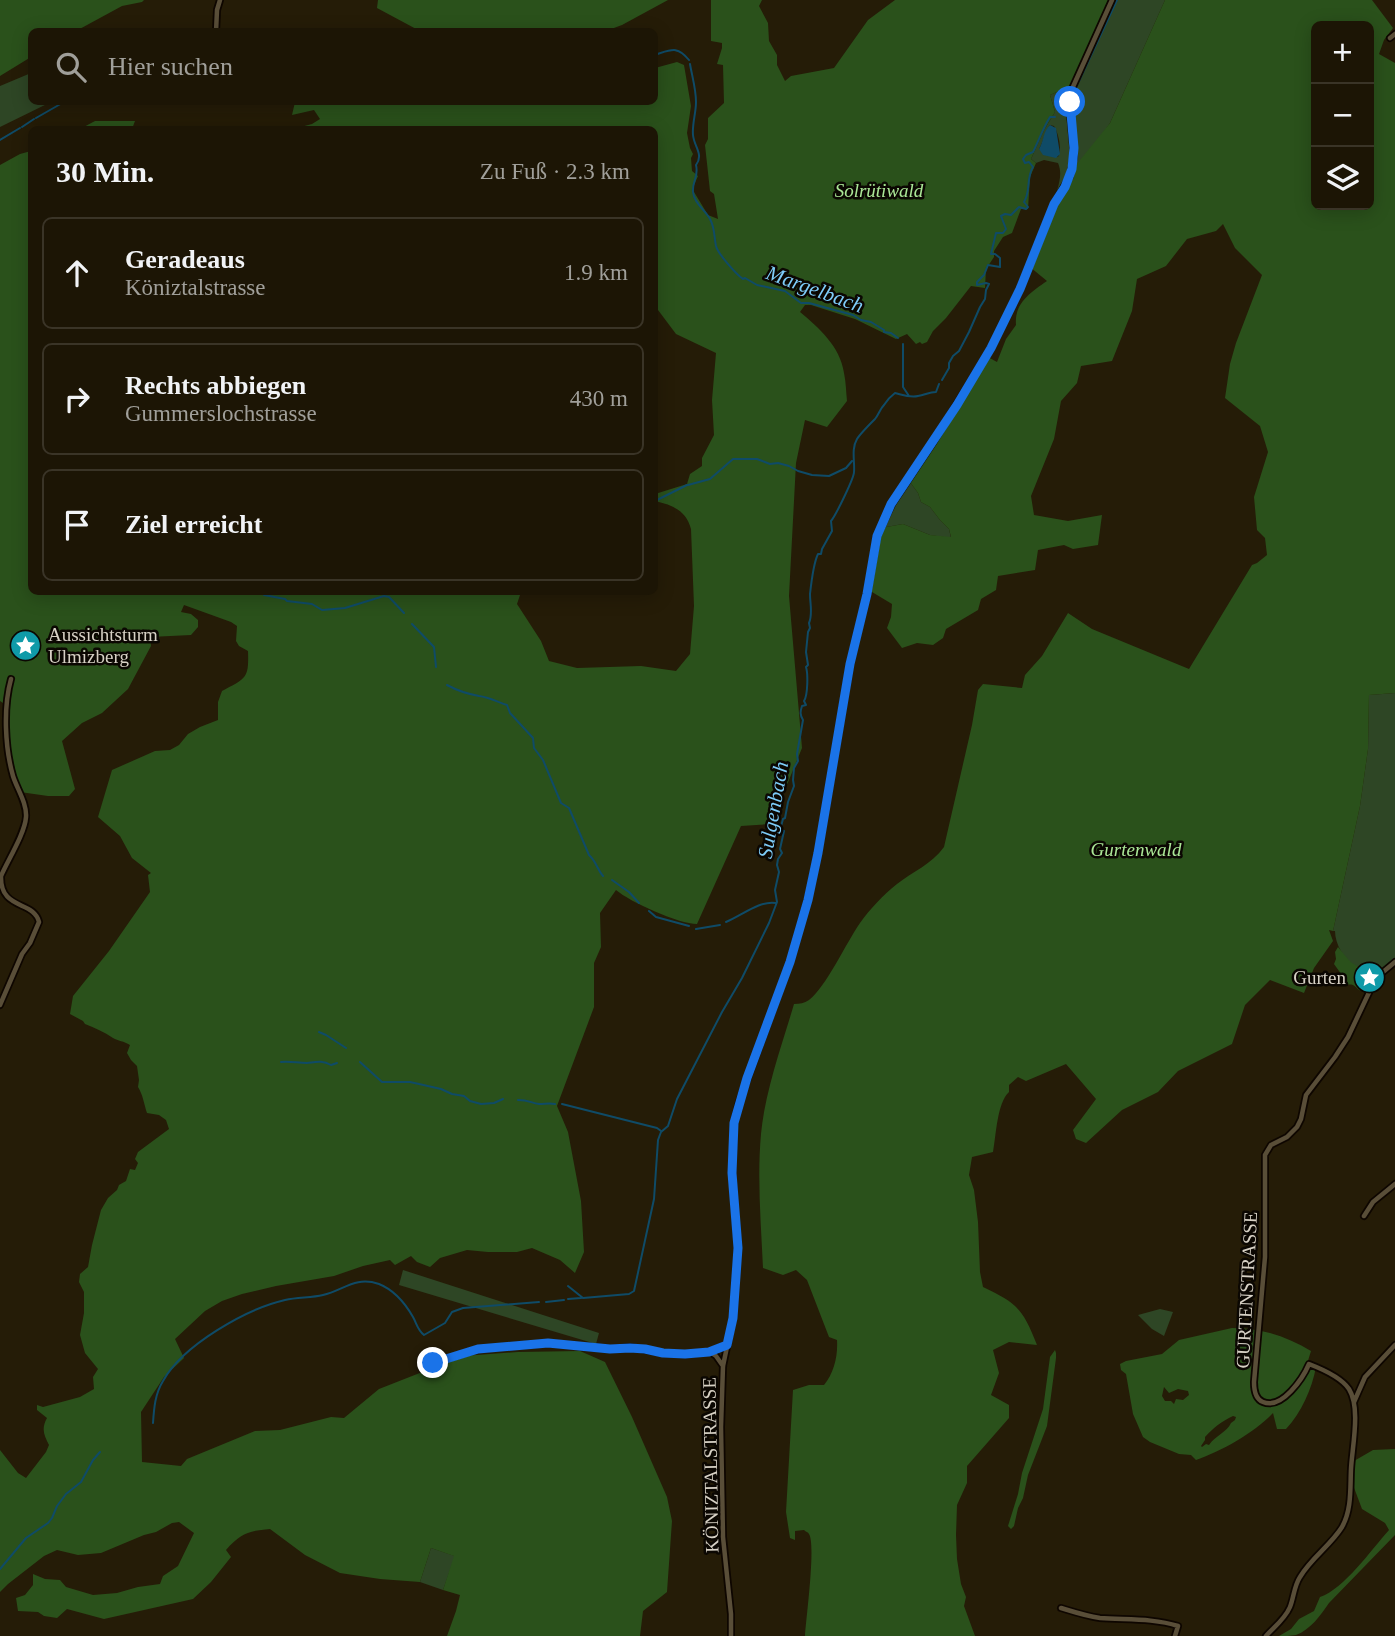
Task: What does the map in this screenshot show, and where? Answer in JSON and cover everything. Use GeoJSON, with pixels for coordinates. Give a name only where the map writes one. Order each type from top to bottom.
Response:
{"type":"FeatureCollection","features":[{"type":"Feature","properties":{"kind":"street"},"geometry":{"type":"LineString","coordinates":[[216,28],[220,0]]}},
{"type":"Feature","properties":{"kind":"street","name":"KÖNIZTALSTRASSE"},"geometry":{"type":"LineString","coordinates":[[732,1636],[721,1482],[723,1366],[733,1318],[738,1248],[732,1173],[734,1123],[747,1078],[790,962],[808,900],[850,664],[877,536],[891,504],[991,348],[1020,289],[1054,204],[1065,187],[1072,169],[1074,148],[1070,102],[1072,89],[1112,0]]}},
{"type":"Feature","properties":{"kind":"street"},"geometry":{"type":"LineString","coordinates":[[0,1005],[39,922],[35,913],[9,900],[1,885],[1,876],[27,816],[10,762],[6,725],[11,679]]}},
{"type":"Feature","properties":{"kind":"street","name":"GURTENSTRASSE"},"geometry":{"type":"LineString","coordinates":[[1353,1402],[1349,1389],[1342,1382],[1324,1370],[1308,1364],[1304,1375],[1290,1392],[1278,1401],[1264,1402],[1255,1392],[1266,1250],[1264,1160],[1269,1146],[1287,1137],[1297,1127],[1308,1092],[1348,1037],[1377,977],[1395,962]]}},
{"type":"Feature","properties":{"kind":"street"},"geometry":{"type":"LineString","coordinates":[[1364,1216],[1378,1197],[1395,1184]]}},
{"type":"Feature","properties":{"kind":"street"},"geometry":{"type":"LineString","coordinates":[[433,1363],[478,1349],[548,1343],[674,1353],[709,1352],[727,1345]]}},
{"type":"Feature","properties":{"kind":"street"},"geometry":{"type":"LineString","coordinates":[[1266,1636],[1284,1618],[1301,1575],[1345,1521],[1349,1507],[1355,1436],[1353,1402],[1365,1377],[1395,1345]]}},
{"type":"Feature","properties":{"kind":"street","name":"KÖNIZTALSTRASSE"},"geometry":{"type":"LineString","coordinates":[[709,1352],[716,1356],[723,1366]]}},
{"type":"Feature","properties":{"kind":"street"},"geometry":{"type":"LineString","coordinates":[[1061,1608],[1095,1617],[1172,1624],[1178,1626],[1175,1636]]}},
{"type":"Feature","properties":{"kind":"green space"},"geometry":{"type":"Polygon","coordinates":[[[0,0],[144,0],[122,6],[82,28],[28,28],[28,59],[0,76],[0,0]]]}},
{"type":"Feature","properties":{"kind":"green space"},"geometry":{"type":"Polygon","coordinates":[[[378,0],[668,0],[614,28],[414,28],[377,8],[378,0]]]}},
{"type":"Feature","properties":{"kind":"green space","name":"Solrütiwald"},"geometry":{"type":"Polygon","coordinates":[[[711,0],[762,0],[759,6],[768,23],[769,41],[777,55],[777,65],[785,81],[791,76],[834,68],[868,20],[895,0],[1112,0],[1075,80],[1070,101],[1059,91],[1050,95],[1055,112],[1031,159],[1036,163],[1030,177],[1028,209],[1021,209],[1012,233],[1003,237],[994,251],[994,257],[986,269],[985,288],[971,286],[927,342],[922,344],[916,344],[907,334],[896,339],[855,319],[811,305],[805,305],[800,312],[821,331],[838,354],[845,376],[847,401],[827,427],[805,420],[796,463],[789,596],[802,748],[771,824],[741,826],[697,924],[655,912],[616,890],[600,913],[601,947],[594,963],[594,1007],[557,1106],[568,1132],[581,1201],[584,1252],[575,1273],[560,1260],[532,1248],[517,1252],[467,1250],[440,1258],[430,1267],[417,1262],[411,1256],[395,1265],[390,1260],[334,1276],[242,1294],[205,1311],[175,1339],[184,1358],[164,1377],[141,1412],[142,1462],[181,1466],[187,1459],[255,1431],[280,1430],[331,1417],[344,1418],[379,1389],[463,1356],[580,1351],[605,1362],[667,1497],[672,1521],[667,1592],[643,1611],[640,1636],[447,1636],[460,1595],[443,1590],[454,1556],[431,1548],[420,1582],[380,1579],[340,1573],[305,1555],[270,1529],[250,1532],[236,1540],[226,1550],[231,1557],[193,1599],[104,1619],[67,1609],[57,1618],[38,1612],[18,1611],[16,1598],[25,1595],[33,1585],[33,1574],[45,1579],[60,1580],[66,1587],[93,1595],[160,1584],[163,1576],[178,1566],[194,1533],[179,1522],[101,1553],[78,1555],[57,1550],[44,1556],[0,1592],[0,1450],[18,1473],[26,1478],[49,1445],[44,1432],[47,1418],[37,1410],[37,1405],[43,1407],[80,1397],[94,1389],[93,1377],[98,1369],[85,1353],[80,1335],[84,1292],[79,1282],[80,1274],[88,1267],[101,1210],[108,1198],[126,1181],[130,1169],[135,1170],[138,1152],[169,1129],[166,1120],[159,1115],[147,1113],[138,1087],[137,1066],[127,1053],[130,1045],[70,1014],[73,996],[109,951],[150,892],[148,875],[151,873],[132,858],[120,836],[98,817],[112,770],[155,751],[170,750],[179,745],[188,734],[218,720],[218,702],[222,691],[247,673],[248,651],[236,641],[237,626],[184,605],[181,612],[191,614],[198,620],[198,627],[191,635],[150,637],[151,646],[128,689],[102,713],[82,723],[62,741],[75,789],[69,796],[20,792],[10,748],[6,705],[0,701],[0,165],[28,152],[28,595],[520,595],[517,604],[541,641],[549,661],[577,668],[641,666],[676,671],[690,654],[694,606],[691,529],[682,513],[658,502],[658,493],[687,484],[690,474],[702,466],[702,458],[714,435],[712,400],[716,353],[676,334],[658,310],[658,126],[304,126],[320,119],[314,110],[292,115],[294,105],[658,105],[658,67],[677,62],[684,65],[691,106],[687,133],[693,154],[692,171],[698,176],[694,192],[708,215],[718,219],[714,194],[710,191],[705,145],[708,139],[708,118],[724,103],[723,65],[717,64],[722,43],[711,41],[711,0]]]}},
{"type":"Feature","properties":{"kind":"green space"},"geometry":{"type":"Polygon","coordinates":[[[1112,0],[1165,0],[1110,123],[1054,204],[1060,178],[1058,163],[1044,160],[1036,163],[1031,159],[1055,112],[1050,95],[1059,91],[1069,101],[1072,88],[1112,0]],[[1050,125],[1048,128],[1039,149],[1058,157],[1059,141],[1054,126],[1050,125]]]}},
{"type":"Feature","properties":{"kind":"green space","name":"Gurtenwald"},"geometry":{"type":"Polygon","coordinates":[[[1165,0],[1372,0],[1393,28],[1384,40],[1379,54],[1395,63],[1395,693],[1369,695],[1368,749],[1360,806],[1333,931],[1329,930],[1333,941],[1314,968],[1304,993],[1270,980],[1245,1005],[1232,1044],[1178,1071],[1158,1092],[1122,1110],[1086,1143],[1076,1139],[1073,1130],[1096,1099],[1066,1064],[1026,1081],[1018,1077],[1009,1085],[1009,1092],[1002,1104],[993,1152],[972,1157],[969,1175],[978,1222],[983,1287],[1018,1308],[1037,1345],[1009,1342],[993,1350],[999,1373],[991,1395],[1009,1405],[1009,1418],[967,1466],[967,1483],[957,1505],[957,1559],[966,1597],[964,1606],[975,1636],[805,1636],[811,1541],[809,1533],[804,1530],[795,1531],[795,1540],[790,1538],[786,1512],[793,1390],[809,1385],[824,1385],[835,1364],[837,1340],[829,1337],[807,1280],[796,1270],[783,1275],[763,1268],[759,1184],[761,1134],[766,1101],[794,1004],[805,1002],[815,994],[860,923],[877,902],[934,858],[944,847],[978,690],[983,684],[1022,688],[1025,675],[1042,656],[1068,613],[1092,629],[1189,669],[1252,565],[1267,555],[1265,538],[1257,530],[1254,497],[1268,452],[1260,426],[1225,398],[1236,343],[1262,275],[1235,248],[1223,224],[1216,231],[1187,239],[1166,266],[1137,279],[1132,311],[1112,361],[1081,366],[1077,383],[1061,401],[1054,439],[1031,496],[1034,515],[1068,521],[1102,515],[1098,545],[1073,549],[1064,545],[1038,550],[1035,570],[998,576],[996,590],[981,599],[978,610],[946,629],[943,638],[933,645],[917,643],[902,648],[887,628],[892,604],[872,592],[871,584],[871,568],[881,528],[903,524],[930,535],[951,537],[949,529],[930,507],[921,502],[907,478],[953,411],[972,374],[986,356],[997,362],[1006,339],[1016,325],[1021,304],[1047,281],[1030,267],[1054,204],[1076,165],[1110,123],[1165,0]]]}},
{"type":"Feature","properties":{"kind":"green space"},"geometry":{"type":"Polygon","coordinates":[[[28,74],[28,105],[45,105],[0,127],[0,86],[28,74]]]}},
{"type":"Feature","properties":{"kind":"green space"},"geometry":{"type":"Polygon","coordinates":[[[95,121],[135,121],[133,126],[86,126],[95,121]]]}},
{"type":"Feature","properties":{"kind":"green space"},"geometry":{"type":"Polygon","coordinates":[[[907,478],[921,502],[930,507],[949,529],[951,538],[930,535],[903,524],[881,528],[907,478]]]}},
{"type":"Feature","properties":{"kind":"green space"},"geometry":{"type":"Polygon","coordinates":[[[1395,693],[1395,960],[1377,974],[1372,974],[1372,969],[1363,969],[1350,963],[1338,946],[1333,931],[1360,806],[1368,749],[1369,695],[1395,693]]]}},
{"type":"Feature","properties":{"kind":"green space"},"geometry":{"type":"Polygon","coordinates":[[[1338,947],[1355,965],[1372,969],[1370,975],[1355,977],[1356,983],[1369,984],[1367,988],[1360,990],[1346,984],[1334,964],[1338,947]]]}},
{"type":"Feature","properties":{"kind":"green space"},"geometry":{"type":"Polygon","coordinates":[[[403,1270],[599,1333],[596,1344],[399,1285],[403,1270]]]}},
{"type":"Feature","properties":{"kind":"green space"},"geometry":{"type":"Polygon","coordinates":[[[1160,1309],[1173,1312],[1164,1336],[1138,1315],[1160,1309]]]}},
{"type":"Feature","properties":{"kind":"green space"},"geometry":{"type":"Polygon","coordinates":[[[1232,1328],[1273,1334],[1311,1351],[1307,1364],[1316,1367],[1312,1384],[1296,1416],[1286,1429],[1277,1429],[1273,1413],[1237,1441],[1196,1460],[1191,1455],[1179,1454],[1143,1437],[1133,1414],[1126,1374],[1121,1370],[1120,1364],[1162,1354],[1179,1340],[1232,1328]],[[1164,1387],[1162,1396],[1165,1401],[1174,1404],[1176,1399],[1183,1400],[1189,1395],[1188,1391],[1178,1389],[1169,1393],[1164,1387]],[[1233,1416],[1211,1431],[1201,1446],[1209,1445],[1227,1429],[1235,1420],[1236,1417],[1233,1416]]]}},
{"type":"Feature","properties":{"kind":"green space"},"geometry":{"type":"Polygon","coordinates":[[[1055,1350],[1047,1426],[1011,1529],[1008,1526],[1043,1409],[1050,1357],[1055,1350]]]}},
{"type":"Feature","properties":{"kind":"green space"},"geometry":{"type":"Polygon","coordinates":[[[1395,1449],[1395,1535],[1310,1626],[1296,1635],[1279,1636],[1291,1629],[1299,1619],[1314,1611],[1320,1597],[1348,1578],[1389,1530],[1385,1523],[1362,1509],[1353,1485],[1354,1461],[1373,1450],[1395,1449]]]}},
{"type":"Feature","properties":{"kind":"green space"},"geometry":{"type":"Polygon","coordinates":[[[431,1548],[455,1556],[443,1590],[420,1582],[431,1548]]]}},
{"type":"Feature","properties":{"kind":"water"},"geometry":{"type":"Polygon","coordinates":[[[1050,125],[1056,128],[1060,154],[1056,158],[1043,155],[1039,149],[1050,125]]]}},
{"type":"Feature","properties":{"kind":"waterway","name":"Sulgenbach"},"geometry":{"type":"LineString","coordinates":[[1079,81],[1117,0]]}},
{"type":"Feature","properties":{"kind":"waterway","name":"Margelbach"},"geometry":{"type":"LineString","coordinates":[[658,54],[669,50],[677,51],[689,60]]}},
{"type":"Feature","properties":{"kind":"waterway","name":"Margelbach"},"geometry":{"type":"LineString","coordinates":[[690,64],[696,97],[693,135],[699,154],[693,192],[695,200],[712,222],[717,250],[743,279],[785,291],[801,303],[853,315],[898,338]]}},
{"type":"Feature","properties":{"kind":"waterway"},"geometry":{"type":"LineString","coordinates":[[36,118],[59,105]]}},
{"type":"Feature","properties":{"kind":"waterway","name":"Sulgenbach"},"geometry":{"type":"LineString","coordinates":[[942,380],[985,299],[989,284],[977,285],[977,282],[988,265],[1000,267],[1000,258],[991,254],[996,233],[1003,233],[1006,229],[1001,216],[1011,215],[1019,207],[1028,207],[1024,202],[1033,167],[1023,159],[1033,152],[1050,117],[1055,117]]}},
{"type":"Feature","properties":{"kind":"waterway"},"geometry":{"type":"LineString","coordinates":[[22,127],[34,119]]}},
{"type":"Feature","properties":{"kind":"waterway"},"geometry":{"type":"LineString","coordinates":[[0,140],[20,128]]}},
{"type":"Feature","properties":{"kind":"waterway","name":"Margelbach"},"geometry":{"type":"LineString","coordinates":[[903,344],[903,387],[909,396]]}},
{"type":"Feature","properties":{"kind":"waterway","name":"Sulgenbach"},"geometry":{"type":"LineString","coordinates":[[568,1286],[583,1298],[629,1294],[634,1291],[654,1199],[658,1140],[661,1132],[668,1126],[677,1099],[742,978],[777,902],[777,865],[782,853],[780,849],[784,831],[780,830],[794,786],[794,768],[798,761],[803,720],[801,710],[802,706],[806,705],[806,652],[813,574],[818,554],[821,554],[832,531],[831,521],[853,476],[855,443],[895,393],[920,396],[936,392],[939,384]]}},
{"type":"Feature","properties":{"kind":"waterway"},"geometry":{"type":"LineString","coordinates":[[688,485],[710,479],[733,459],[757,459],[770,464],[789,466],[812,475],[829,476],[846,468],[852,461]]}},
{"type":"Feature","properties":{"kind":"waterway"},"geometry":{"type":"LineString","coordinates":[[658,500],[687,485]]}},
{"type":"Feature","properties":{"kind":"waterway"},"geometry":{"type":"LineString","coordinates":[[264,595],[312,604],[322,610],[345,608],[384,596],[389,597],[404,613]]}},
{"type":"Feature","properties":{"kind":"waterway"},"geometry":{"type":"LineString","coordinates":[[412,624],[434,647],[436,667]]}},
{"type":"Feature","properties":{"kind":"waterway"},"geometry":{"type":"LineString","coordinates":[[447,685],[507,705],[510,713],[533,738],[534,748],[543,760],[561,803],[569,808],[589,855],[603,876]]}},
{"type":"Feature","properties":{"kind":"waterway"},"geometry":{"type":"LineString","coordinates":[[612,880],[639,903]]}},
{"type":"Feature","properties":{"kind":"waterway"},"geometry":{"type":"LineString","coordinates":[[726,922],[757,906],[776,903]]}},
{"type":"Feature","properties":{"kind":"waterway"},"geometry":{"type":"LineString","coordinates":[[649,911],[656,917],[689,926]]}},
{"type":"Feature","properties":{"kind":"waterway"},"geometry":{"type":"LineString","coordinates":[[696,929],[720,925]]}},
{"type":"Feature","properties":{"kind":"waterway"},"geometry":{"type":"LineString","coordinates":[[319,1032],[346,1048]]}},
{"type":"Feature","properties":{"kind":"waterway"},"geometry":{"type":"LineString","coordinates":[[281,1062],[322,1062],[331,1065],[337,1063]]}},
{"type":"Feature","properties":{"kind":"waterway"},"geometry":{"type":"LineString","coordinates":[[360,1062],[382,1082],[410,1082],[464,1096],[481,1104],[503,1099]]}},
{"type":"Feature","properties":{"kind":"waterway"},"geometry":{"type":"LineString","coordinates":[[518,1100],[555,1104]]}},
{"type":"Feature","properties":{"kind":"waterway"},"geometry":{"type":"LineString","coordinates":[[562,1104],[661,1131]]}},
{"type":"Feature","properties":{"kind":"waterway"},"geometry":{"type":"LineString","coordinates":[[153,1423],[155,1401],[160,1386],[185,1354],[217,1330],[269,1305],[323,1295],[356,1283],[371,1282],[390,1290],[399,1298],[424,1335],[445,1323],[452,1312],[463,1308],[539,1302]]}},
{"type":"Feature","properties":{"kind":"waterway"},"geometry":{"type":"LineString","coordinates":[[568,1299],[581,1298]]}},
{"type":"Feature","properties":{"kind":"waterway"},"geometry":{"type":"LineString","coordinates":[[546,1302],[564,1300]]}},
{"type":"Feature","properties":{"kind":"waterway"},"geometry":{"type":"LineString","coordinates":[[0,1569],[26,1538],[48,1523],[57,1506],[66,1494],[81,1482],[100,1452]]}},
{"type":"Feature","properties":{"kind":"place","name":"Aussichtsturm Ulmizberg"},"geometry":{"type":"Point","coordinates":[25,645]}},
{"type":"Feature","properties":{"kind":"place","name":"Gurten"},"geometry":{"type":"Point","coordinates":[1369,977]}},
{"type":"Feature","properties":{"kind":"route"},"geometry":{"type":"LineString","coordinates":[[433,1363],[466,1351],[548,1343],[685,1354],[709,1352],[727,1345],[733,1318],[738,1248],[732,1173],[734,1123],[747,1078],[790,962],[808,900],[850,664],[859,632],[877,536],[891,504],[957,405],[991,348],[1030,267],[1054,204],[1072,169],[1074,148],[1070,102]]}}]}
